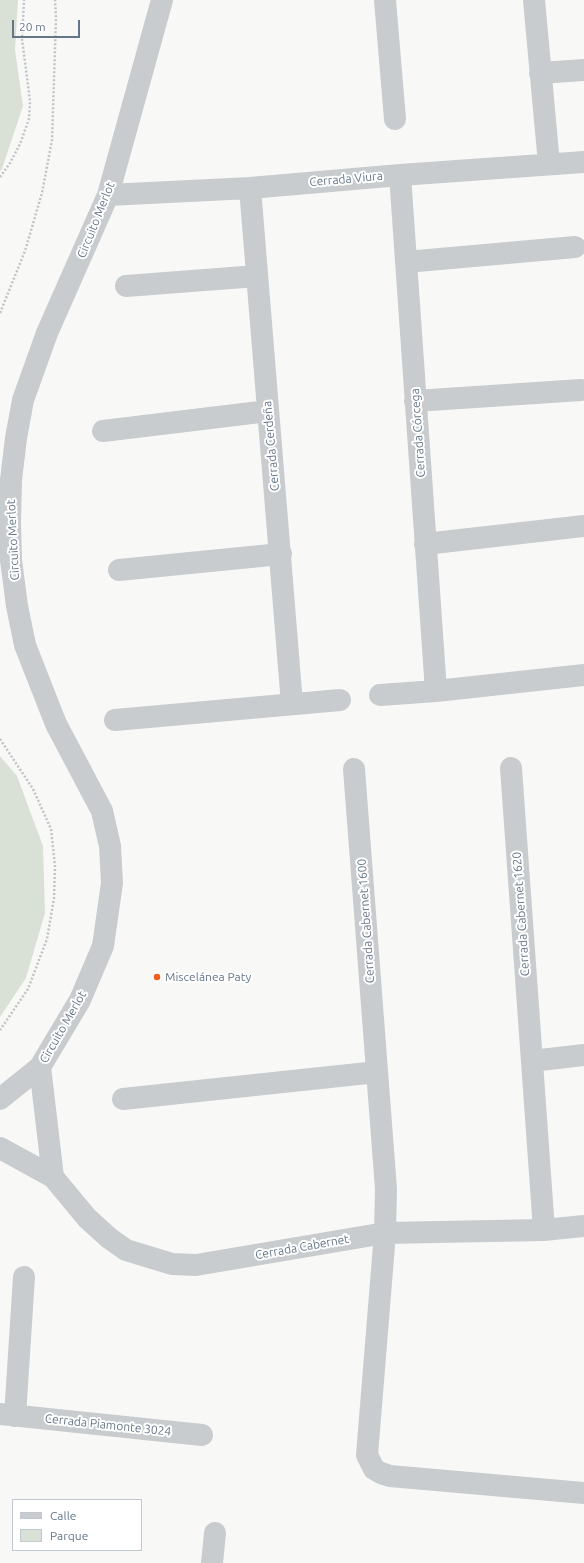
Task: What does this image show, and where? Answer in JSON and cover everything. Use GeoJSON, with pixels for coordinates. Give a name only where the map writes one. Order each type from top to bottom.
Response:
{"type":"FeatureCollection","features":[{"type":"Feature","properties":{"kind":"street","name":"Circuito Merlot"},"geometry":{"type":"LineString","coordinates":[[0,1099],[40,1067],[80,1000],[103,946],[112,883],[110,846],[102,811],[56,724],[25,645],[17,606],[11,560],[11,480],[16,438],[23,400],[47,333],[108,195],[162,0]]}},
{"type":"Feature","properties":{"kind":"street"},"geometry":{"type":"LineString","coordinates":[[385,0],[395,119]]}},
{"type":"Feature","properties":{"kind":"street"},"geometry":{"type":"LineString","coordinates":[[534,0],[549,164]]}},
{"type":"Feature","properties":{"kind":"street"},"geometry":{"type":"LineString","coordinates":[[540,73],[584,70]]}},
{"type":"Feature","properties":{"kind":"street","name":"Cerrada Viura"},"geometry":{"type":"LineString","coordinates":[[108,195],[250,188],[400,175],[584,162]]}},
{"type":"Feature","properties":{"kind":"street","name":"Cerrada Córcega"},"geometry":{"type":"LineString","coordinates":[[400,175],[436,691]]}},
{"type":"Feature","properties":{"kind":"street","name":"Cerrada Cerdeña"},"geometry":{"type":"LineString","coordinates":[[250,188],[281,554],[292,704]]}},
{"type":"Feature","properties":{"kind":"street"},"geometry":{"type":"LineString","coordinates":[[406,262],[575,247]]}},
{"type":"Feature","properties":{"kind":"street"},"geometry":{"type":"LineString","coordinates":[[126,286],[257,276]]}},
{"type":"Feature","properties":{"kind":"street"},"geometry":{"type":"LineString","coordinates":[[415,401],[581,390]]}},
{"type":"Feature","properties":{"kind":"street"},"geometry":{"type":"LineString","coordinates":[[103,430],[268,411]]}},
{"type":"Feature","properties":{"kind":"street"},"geometry":{"type":"LineString","coordinates":[[425,544],[584,526]]}},
{"type":"Feature","properties":{"kind":"street"},"geometry":{"type":"LineString","coordinates":[[119,570],[281,554]]}},
{"type":"Feature","properties":{"kind":"street"},"geometry":{"type":"LineString","coordinates":[[380,695],[436,691],[584,675]]}},
{"type":"Feature","properties":{"kind":"street"},"geometry":{"type":"LineString","coordinates":[[115,720],[340,700]]}},
{"type":"Feature","properties":{"kind":"street","name":"Cerrada Cabernet 1620"},"geometry":{"type":"LineString","coordinates":[[511,768],[544,1230]]}},
{"type":"Feature","properties":{"kind":"street","name":"Cerrada Cabernet 1600"},"geometry":{"type":"LineString","coordinates":[[354,769],[386,1190],[385,1233],[367,1456],[374,1469],[390,1476],[584,1493]]}},
{"type":"Feature","properties":{"kind":"street"},"geometry":{"type":"LineString","coordinates":[[532,1061],[584,1055]]}},
{"type":"Feature","properties":{"kind":"street"},"geometry":{"type":"LineString","coordinates":[[40,1067],[53,1177]]}},
{"type":"Feature","properties":{"kind":"street"},"geometry":{"type":"LineString","coordinates":[[123,1099],[377,1072]]}},
{"type":"Feature","properties":{"kind":"street","name":"Cerrada Cabernet"},"geometry":{"type":"LineString","coordinates":[[0,1148],[53,1177],[87,1218],[109,1238],[126,1250],[172,1264],[196,1265],[385,1233],[544,1230],[584,1226]]}},
{"type":"Feature","properties":{"kind":"street","name":"Cerrada Piamonte 3024"},"geometry":{"type":"LineString","coordinates":[[24,1278],[8,1415],[202,1435]]}},
{"type":"Feature","properties":{"kind":"street"},"geometry":{"type":"LineString","coordinates":[[212,1563],[215,1533]]}},
{"type":"Feature","properties":{"kind":"path"},"geometry":{"type":"LineString","coordinates":[[0,177],[10,163],[20,144],[29,119],[30,101],[22,39],[24,0]]}},
{"type":"Feature","properties":{"kind":"path"},"geometry":{"type":"LineString","coordinates":[[0,313],[25,251],[42,193],[52,140],[56,18],[55,0]]}},
{"type":"Feature","properties":{"kind":"path"},"geometry":{"type":"LineString","coordinates":[[0,739],[33,789],[51,830],[56,866],[54,898],[47,939],[28,988],[0,1030]]}},
{"type":"Feature","properties":{"kind":"green space"},"geometry":{"type":"Polygon","coordinates":[[[0,0],[18,0],[15,50],[23,106],[2,169],[0,171],[0,0]]]}},
{"type":"Feature","properties":{"kind":"green space"},"geometry":{"type":"Polygon","coordinates":[[[0,756],[17,776],[43,846],[45,913],[26,978],[0,1017],[0,756]]]}},
{"type":"Feature","properties":{"kind":"place","name":"Miscelánea Paty"},"geometry":{"type":"Point","coordinates":[157,977]}}]}
